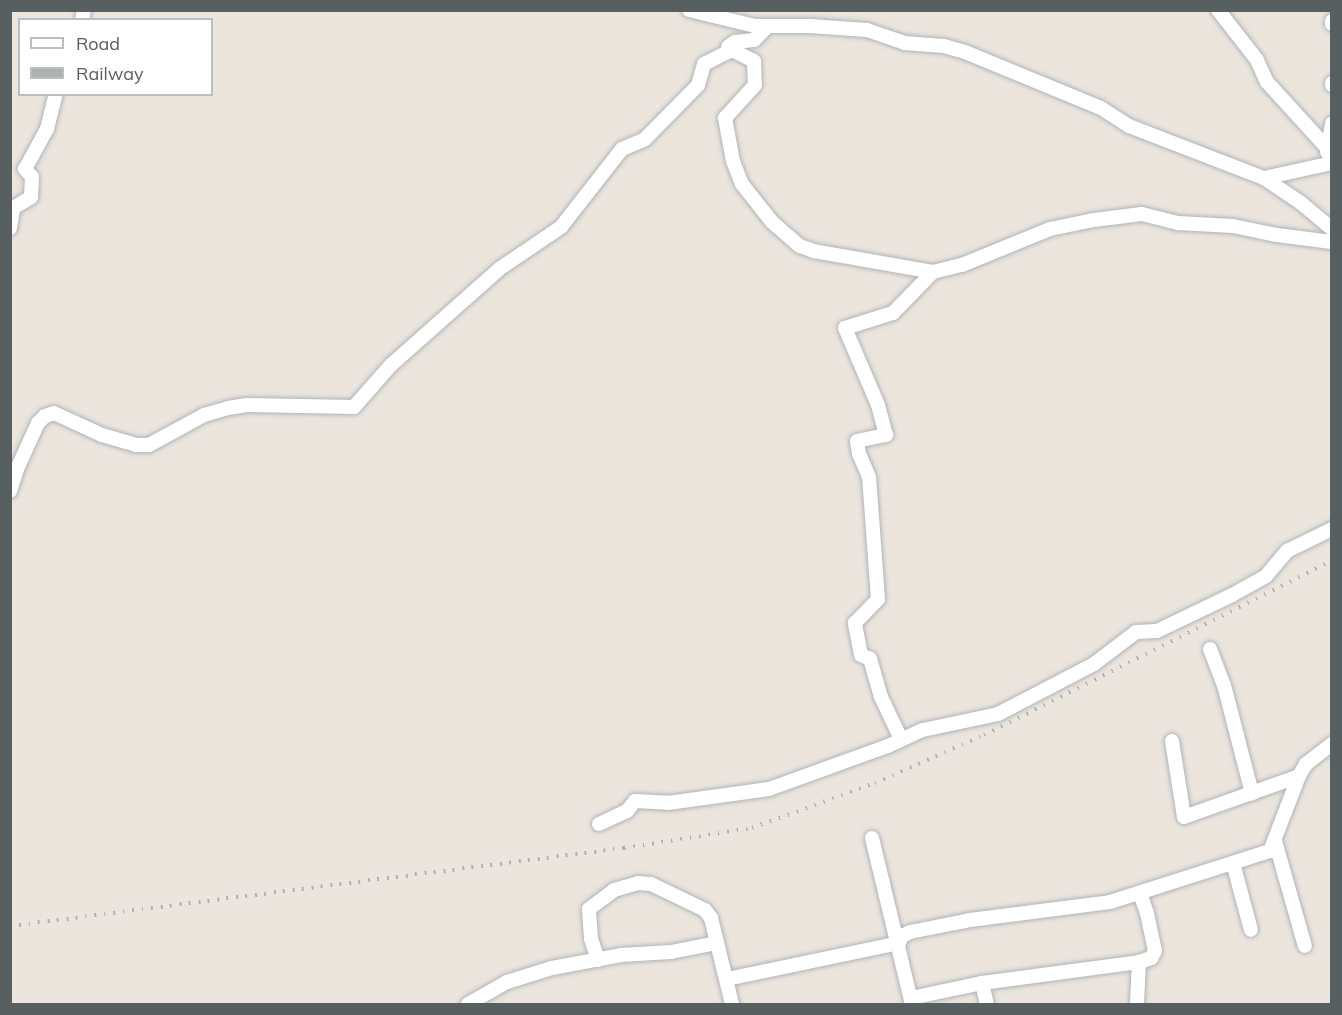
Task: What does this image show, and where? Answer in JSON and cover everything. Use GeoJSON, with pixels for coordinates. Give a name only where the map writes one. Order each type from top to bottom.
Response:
{"type":"FeatureCollection","features":[{"type":"Feature","properties":{"kind":"street"},"geometry":{"type":"LineString","coordinates":[[689,10],[720,25],[734,46],[754,61],[755,85],[725,118],[733,161],[742,184],[772,222],[801,246],[814,251],[933,272],[962,265],[1050,229],[1122,215],[1142,214],[1178,223],[1233,226],[1277,235],[1332,242]]}},
{"type":"Feature","properties":{"kind":"street"},"geometry":{"type":"LineString","coordinates":[[1218,10],[1257,60],[1267,82],[1327,148]]}},
{"type":"Feature","properties":{"kind":"street"},"geometry":{"type":"LineString","coordinates":[[704,16],[755,26],[867,30],[904,43],[944,46],[965,52],[996,67],[1101,108],[1129,126],[1264,178],[1310,210],[1332,229]]}},
{"type":"Feature","properties":{"kind":"street"},"geometry":{"type":"LineString","coordinates":[[10,491],[17,469],[38,423],[45,416],[54,413],[102,435],[136,445],[149,445],[204,415],[237,406],[284,407],[313,404],[354,406],[391,365],[499,269],[561,227],[622,149],[645,139],[698,85],[705,64],[734,46],[754,40],[768,26]]}},
{"type":"Feature","properties":{"kind":"street"},"geometry":{"type":"LineString","coordinates":[[10,228],[13,208],[31,197],[32,177],[25,169],[47,129],[55,96]]}},
{"type":"Feature","properties":{"kind":"street"},"geometry":{"type":"LineString","coordinates":[[1264,178],[1329,163],[1327,148],[1332,123]]}},
{"type":"Feature","properties":{"kind":"street"},"geometry":{"type":"LineString","coordinates":[[901,739],[881,697],[870,659],[861,655],[855,622],[878,599],[869,477],[859,454],[857,441],[886,435],[878,405],[845,328],[893,312],[933,272]]}},
{"type":"Feature","properties":{"kind":"street"},"geometry":{"type":"LineString","coordinates":[[599,824],[627,811],[635,801],[668,802],[770,789],[888,746],[923,730],[998,714],[1094,664],[1136,632],[1157,632],[1232,595],[1266,576],[1287,551],[1332,529]]}},
{"type":"Feature","properties":{"kind":"street"},"geometry":{"type":"LineString","coordinates":[[1210,649],[1224,685],[1252,793]]}},
{"type":"Feature","properties":{"kind":"street"},"geometry":{"type":"LineString","coordinates":[[1172,741],[1184,817],[1299,776]]}},
{"type":"Feature","properties":{"kind":"street"},"geometry":{"type":"LineString","coordinates":[[899,943],[902,936],[910,932],[970,920],[1110,902],[1270,850],[1299,776],[1306,764],[1332,744]]}},
{"type":"Feature","properties":{"kind":"street"},"geometry":{"type":"LineString","coordinates":[[872,838],[912,1001],[982,983],[1139,962],[1150,958],[1155,951],[1148,913],[1140,894]]}},
{"type":"Feature","properties":{"kind":"street"},"geometry":{"type":"LineString","coordinates":[[1275,841],[1305,946]]}},
{"type":"Feature","properties":{"kind":"street"},"geometry":{"type":"LineString","coordinates":[[1233,863],[1251,930]]}},
{"type":"Feature","properties":{"kind":"street"},"geometry":{"type":"LineString","coordinates":[[598,960],[591,939],[589,909],[614,890],[639,884],[651,884],[705,910],[711,918],[731,1002],[717,1005]]}},
{"type":"Feature","properties":{"kind":"street"},"geometry":{"type":"LineString","coordinates":[[468,1005],[507,982],[552,968],[717,943]]}},
{"type":"Feature","properties":{"kind":"street"},"geometry":{"type":"LineString","coordinates":[[727,979],[899,943]]}},
{"type":"Feature","properties":{"kind":"street"},"geometry":{"type":"LineString","coordinates":[[1137,1005],[1139,962]]}},
{"type":"Feature","properties":{"kind":"street"},"geometry":{"type":"LineString","coordinates":[[982,983],[987,1005]]}},
{"type":"Feature","properties":{"kind":"railway"},"geometry":{"type":"LineString","coordinates":[[10,926],[624,848],[752,828],[875,783],[984,735],[1332,561]]}}]}
